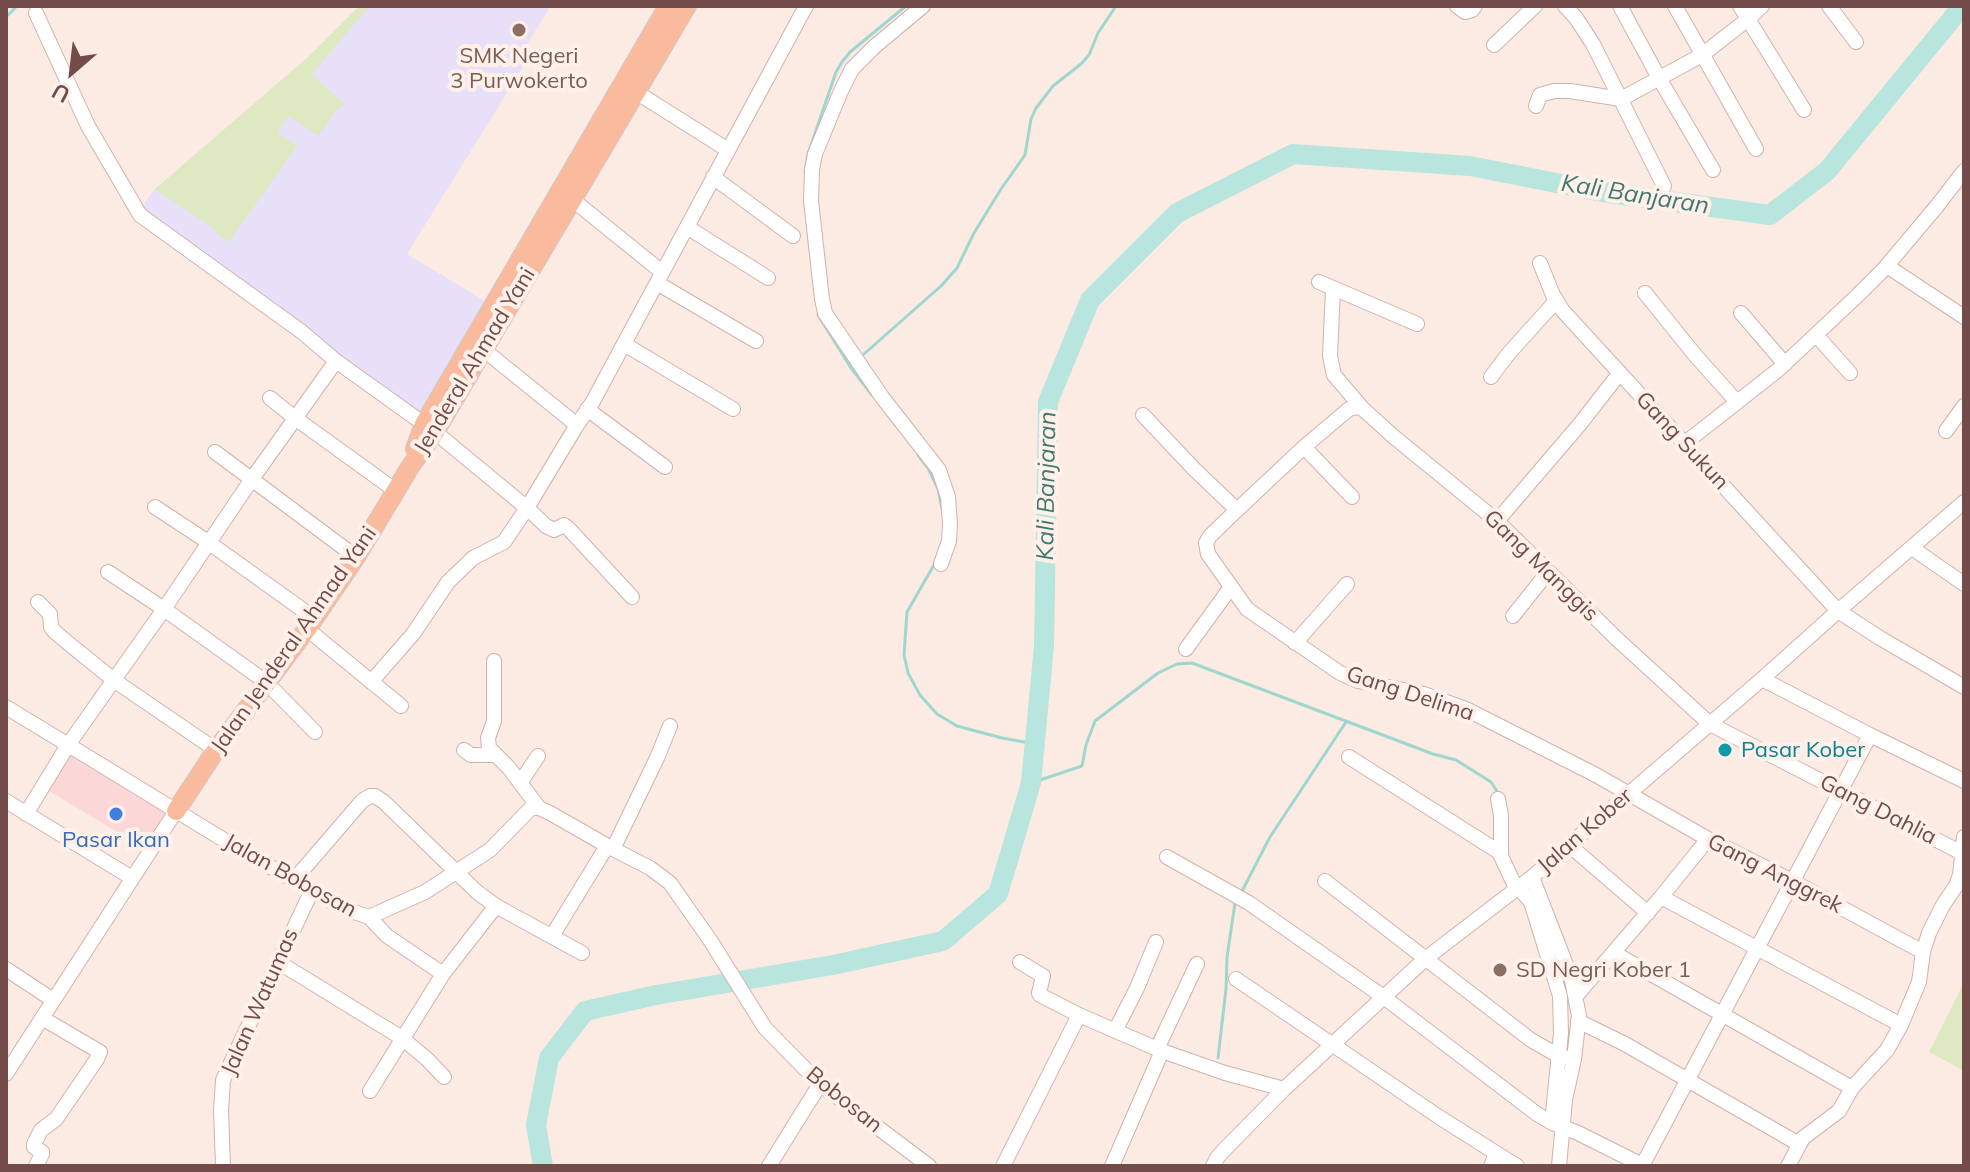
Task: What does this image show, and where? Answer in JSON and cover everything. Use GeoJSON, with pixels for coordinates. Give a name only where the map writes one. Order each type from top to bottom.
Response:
{"type":"FeatureCollection","features":[{"type":"Feature","properties":{"kind":"main road","name":"Jenderal Ahmad Yani"},"geometry":{"type":"LineString","coordinates":[[410,467],[668,6]]}},
{"type":"Feature","properties":{"kind":"main road","name":"Jenderal Ahmad Yani"},"geometry":{"type":"LineString","coordinates":[[430,428],[484,350],[687,6]]}},
{"type":"Feature","properties":{"kind":"main road","name":"Jalan Jenderal Ahmad Yani"},"geometry":{"type":"LineString","coordinates":[[176,811],[216,750],[356,557],[410,467]]}},
{"type":"Feature","properties":{"kind":"street"},"geometry":{"type":"LineString","coordinates":[[371,682],[413,634],[448,582],[473,558],[504,542],[527,508],[624,344],[806,6]]}},
{"type":"Feature","properties":{"kind":"street"},"geometry":{"type":"LineString","coordinates":[[923,6],[852,69],[815,154],[811,201],[825,313],[882,397],[939,470],[948,497],[950,524],[949,541],[941,564]]}},
{"type":"Feature","properties":{"kind":"street"},"geometry":{"type":"LineString","coordinates":[[1457,6],[1465,12],[1475,6]]}},
{"type":"Feature","properties":{"kind":"street"},"geometry":{"type":"LineString","coordinates":[[1494,45],[1535,6]]}},
{"type":"Feature","properties":{"kind":"street"},"geometry":{"type":"LineString","coordinates":[[1565,6],[1593,44],[1664,186]]}},
{"type":"Feature","properties":{"kind":"street"},"geometry":{"type":"LineString","coordinates":[[1620,6],[1713,170]]}},
{"type":"Feature","properties":{"kind":"street"},"geometry":{"type":"LineString","coordinates":[[1675,6],[1756,149]]}},
{"type":"Feature","properties":{"kind":"street"},"geometry":{"type":"LineString","coordinates":[[1740,6],[1804,110]]}},
{"type":"Feature","properties":{"kind":"street"},"geometry":{"type":"LineString","coordinates":[[1536,106],[1540,95],[1554,91],[1621,99],[1702,55],[1762,6]]}},
{"type":"Feature","properties":{"kind":"street"},"geometry":{"type":"LineString","coordinates":[[1829,6],[1856,42]]}},
{"type":"Feature","properties":{"kind":"street"},"geometry":{"type":"LineString","coordinates":[[36,13],[88,126],[140,215],[430,428],[551,529],[564,525],[568,528],[632,597]]}},
{"type":"Feature","properties":{"kind":"street"},"geometry":{"type":"LineString","coordinates":[[636,92],[728,150]]}},
{"type":"Feature","properties":{"kind":"street"},"geometry":{"type":"LineString","coordinates":[[1685,443],[1785,364],[1887,266],[1964,171]]}},
{"type":"Feature","properties":{"kind":"street"},"geometry":{"type":"LineString","coordinates":[[713,177],[793,236]]}},
{"type":"Feature","properties":{"kind":"street"},"geometry":{"type":"LineString","coordinates":[[573,200],[660,277],[756,341]]}},
{"type":"Feature","properties":{"kind":"street"},"geometry":{"type":"LineString","coordinates":[[687,227],[768,278]]}},
{"type":"Feature","properties":{"kind":"street","name":"Gang Sukun"},"geometry":{"type":"LineString","coordinates":[[1540,263],[1556,301],[1619,374],[1838,611],[1964,687]]}},
{"type":"Feature","properties":{"kind":"street"},"geometry":{"type":"LineString","coordinates":[[1887,266],[1964,317]]}},
{"type":"Feature","properties":{"kind":"street"},"geometry":{"type":"LineString","coordinates":[[1319,282],[1417,324]]}},
{"type":"Feature","properties":{"kind":"street","name":"Gang Manggis"},"geometry":{"type":"LineString","coordinates":[[1333,289],[1330,356],[1334,375],[1366,411],[1497,521],[1654,675],[1710,724]]}},
{"type":"Feature","properties":{"kind":"street"},"geometry":{"type":"LineString","coordinates":[[1645,293],[1737,402]]}},
{"type":"Feature","properties":{"kind":"street"},"geometry":{"type":"LineString","coordinates":[[1491,377],[1556,301]]}},
{"type":"Feature","properties":{"kind":"street"},"geometry":{"type":"LineString","coordinates":[[1741,313],[1785,364]]}},
{"type":"Feature","properties":{"kind":"street"},"geometry":{"type":"LineString","coordinates":[[1816,335],[1850,373]]}},
{"type":"Feature","properties":{"kind":"street"},"geometry":{"type":"LineString","coordinates":[[624,344],[733,409]]}},
{"type":"Feature","properties":{"kind":"street"},"geometry":{"type":"LineString","coordinates":[[484,350],[577,425]]}},
{"type":"Feature","properties":{"kind":"street"},"geometry":{"type":"LineString","coordinates":[[26,814],[68,745],[336,361]]}},
{"type":"Feature","properties":{"kind":"street"},"geometry":{"type":"LineString","coordinates":[[1497,521],[1619,374]]}},
{"type":"Feature","properties":{"kind":"street"},"geometry":{"type":"LineString","coordinates":[[270,398],[396,491]]}},
{"type":"Feature","properties":{"kind":"street"},"geometry":{"type":"LineString","coordinates":[[1946,431],[1964,406]]}},
{"type":"Feature","properties":{"kind":"street","name":"Gang Delima"},"geometry":{"type":"LineString","coordinates":[[1366,411],[1354,407],[1349,409],[1304,447],[1210,536],[1206,543],[1208,554],[1247,609],[1340,673],[1358,681],[1424,694],[1466,709],[1629,794]]}},
{"type":"Feature","properties":{"kind":"street"},"geometry":{"type":"LineString","coordinates":[[587,409],[665,467]]}},
{"type":"Feature","properties":{"kind":"street"},"geometry":{"type":"LineString","coordinates":[[1143,415],[1237,510]]}},
{"type":"Feature","properties":{"kind":"street"},"geometry":{"type":"LineString","coordinates":[[1304,447],[1352,497]]}},
{"type":"Feature","properties":{"kind":"street"},"geometry":{"type":"LineString","coordinates":[[215,452],[356,557]]}},
{"type":"Feature","properties":{"kind":"street","name":"Jalan Kober"},"geometry":{"type":"LineString","coordinates":[[1213,1166],[1225,1149],[1284,1089],[1425,959],[1569,845],[1964,502]]}},
{"type":"Feature","properties":{"kind":"street"},"geometry":{"type":"LineString","coordinates":[[155,507],[208,542],[310,623],[371,682],[401,706]]}},
{"type":"Feature","properties":{"kind":"street"},"geometry":{"type":"LineString","coordinates":[[1912,548],[1964,584]]}},
{"type":"Feature","properties":{"kind":"street"},"geometry":{"type":"LineString","coordinates":[[108,572],[266,682],[315,732]]}},
{"type":"Feature","properties":{"kind":"street"},"geometry":{"type":"LineString","coordinates":[[1513,616],[1548,572]]}},
{"type":"Feature","properties":{"kind":"street"},"geometry":{"type":"LineString","coordinates":[[1295,643],[1347,584]]}},
{"type":"Feature","properties":{"kind":"street"},"geometry":{"type":"LineString","coordinates":[[1186,649],[1231,587]]}},
{"type":"Feature","properties":{"kind":"street"},"geometry":{"type":"LineString","coordinates":[[38,602],[50,614],[54,631],[115,681],[216,750]]}},
{"type":"Feature","properties":{"kind":"street"},"geometry":{"type":"LineString","coordinates":[[494,661],[494,721],[488,738],[489,748],[509,768],[539,808],[610,848]]}},
{"type":"Feature","properties":{"kind":"street"},"geometry":{"type":"LineString","coordinates":[[1762,679],[1964,781]]}},
{"type":"Feature","properties":{"kind":"street","name":"Jalan Bobosan"},"geometry":{"type":"LineString","coordinates":[[6,707],[247,854],[348,910],[369,917],[425,892],[457,872],[490,850],[526,811],[539,808]]}},
{"type":"Feature","properties":{"kind":"street","name":"Gang Dahlia"},"geometry":{"type":"LineString","coordinates":[[1710,724],[1962,853]]}},
{"type":"Feature","properties":{"kind":"street"},"geometry":{"type":"LineString","coordinates":[[552,936],[610,848],[657,758],[670,726]]}},
{"type":"Feature","properties":{"kind":"street"},"geometry":{"type":"LineString","coordinates":[[1167,857],[1249,903],[1385,998],[1537,1114],[1643,1166],[1870,735]]}},
{"type":"Feature","properties":{"kind":"street"},"geometry":{"type":"LineString","coordinates":[[464,750],[471,755],[494,755]]}},
{"type":"Feature","properties":{"kind":"street"},"geometry":{"type":"LineString","coordinates":[[520,783],[538,756]]}},
{"type":"Feature","properties":{"kind":"street"},"geometry":{"type":"LineString","coordinates":[[1349,757],[1501,854],[1554,929],[1576,996],[1578,1021],[1565,1057],[1557,1124],[1559,1166]]}},
{"type":"Feature","properties":{"kind":"street","name":"Gang Anggrek"},"geometry":{"type":"LineString","coordinates":[[1629,794],[1923,952]]}},
{"type":"Feature","properties":{"kind":"street"},"geometry":{"type":"LineString","coordinates":[[294,880],[362,801],[375,796],[477,892],[496,906],[582,953]]}},
{"type":"Feature","properties":{"kind":"street"},"geometry":{"type":"LineString","coordinates":[[1498,799],[1501,854]]}},
{"type":"Feature","properties":{"kind":"street"},"geometry":{"type":"LineString","coordinates":[[6,801],[132,878]]}},
{"type":"Feature","properties":{"kind":"street"},"geometry":{"type":"LineString","coordinates":[[6,1074],[176,811]]}},
{"type":"Feature","properties":{"kind":"street"},"geometry":{"type":"LineString","coordinates":[[1788,1166],[1803,1138],[1839,1111],[1852,1088],[1887,1050],[1901,1025],[1919,982],[1923,952],[1935,919],[1960,875],[1964,837]]}},
{"type":"Feature","properties":{"kind":"street"},"geometry":{"type":"LineString","coordinates":[[1576,996],[1708,839]]}},
{"type":"Feature","properties":{"kind":"street"},"geometry":{"type":"LineString","coordinates":[[1569,845],[1648,913]]}},
{"type":"Feature","properties":{"kind":"street","name":"Bobosan"},"geometry":{"type":"LineString","coordinates":[[610,848],[650,868],[670,883],[765,1028],[820,1084],[929,1166]]}},
{"type":"Feature","properties":{"kind":"street"},"geometry":{"type":"LineString","coordinates":[[1325,881],[1531,1040],[1565,1057]]}},
{"type":"Feature","properties":{"kind":"street"},"geometry":{"type":"LineString","coordinates":[[1523,884],[1539,922],[1560,996],[1565,1057]]}},
{"type":"Feature","properties":{"kind":"street","name":"Jalan Watumas"},"geometry":{"type":"LineString","coordinates":[[223,1166],[223,1080],[312,890]]}},
{"type":"Feature","properties":{"kind":"street"},"geometry":{"type":"LineString","coordinates":[[1661,897],[1901,1025]]}},
{"type":"Feature","properties":{"kind":"street"},"geometry":{"type":"LineString","coordinates":[[370,1091],[443,974],[496,906]]}},
{"type":"Feature","properties":{"kind":"street"},"geometry":{"type":"LineString","coordinates":[[369,917],[387,936],[443,974]]}},
{"type":"Feature","properties":{"kind":"street"},"geometry":{"type":"LineString","coordinates":[[1115,1031],[1156,942]]}},
{"type":"Feature","properties":{"kind":"street"},"geometry":{"type":"LineString","coordinates":[[1614,953],[1852,1088]]}},
{"type":"Feature","properties":{"kind":"street"},"geometry":{"type":"LineString","coordinates":[[278,962],[402,1038],[444,1077]]}},
{"type":"Feature","properties":{"kind":"street"},"geometry":{"type":"LineString","coordinates":[[1020,962],[1043,976],[1040,995],[1079,1015],[1160,1050],[1225,1073],[1284,1089]]}},
{"type":"Feature","properties":{"kind":"street"},"geometry":{"type":"LineString","coordinates":[[1112,1166],[1197,964]]}},
{"type":"Feature","properties":{"kind":"street"},"geometry":{"type":"LineString","coordinates":[[6,969],[53,1000]]}},
{"type":"Feature","properties":{"kind":"street"},"geometry":{"type":"LineString","coordinates":[[1236,979],[1439,1117],[1494,1159],[1517,1166]]}},
{"type":"Feature","properties":{"kind":"street"},"geometry":{"type":"LineString","coordinates":[[1003,1166],[1079,1015]]}},
{"type":"Feature","properties":{"kind":"street"},"geometry":{"type":"LineString","coordinates":[[36,1166],[42,1152],[34,1144],[41,1130],[56,1119],[100,1052],[42,1018]]}},
{"type":"Feature","properties":{"kind":"street"},"geometry":{"type":"LineString","coordinates":[[1578,1021],[1611,1036],[1799,1144]]}},
{"type":"Feature","properties":{"kind":"street"},"geometry":{"type":"LineString","coordinates":[[769,1166],[820,1084]]}},
{"type":"Feature","properties":{"kind":"shaded area"},"geometry":{"type":"Polygon","coordinates":[[[359,6],[551,6],[525,48],[531,54],[407,254],[493,306],[424,424],[136,214],[155,189],[307,58],[359,6]]]}},
{"type":"Feature","properties":{"kind":"shaded area"},"geometry":{"type":"Polygon","coordinates":[[[68,745],[176,811],[149,851],[44,788],[68,745]]]}},
{"type":"Feature","properties":{"kind":"green space"},"geometry":{"type":"Polygon","coordinates":[[[359,6],[370,6],[312,74],[345,105],[337,110],[318,136],[289,116],[277,132],[297,146],[229,242],[155,189],[307,58],[359,6]]]}},
{"type":"Feature","properties":{"kind":"green space"},"geometry":{"type":"Polygon","coordinates":[[[1964,982],[1964,1071],[1929,1052],[1964,982]]]}},
{"type":"Feature","properties":{"kind":"waterway"},"geometry":{"type":"LineString","coordinates":[[6,17],[17,6]]}},
{"type":"Feature","properties":{"kind":"waterway"},"geometry":{"type":"LineString","coordinates":[[805,172],[808,154],[842,62],[906,6]]}},
{"type":"Feature","properties":{"kind":"waterway"},"geometry":{"type":"LineString","coordinates":[[864,354],[957,268],[974,233],[1025,155],[1036,108],[1053,86],[1089,55],[1098,33],[1116,6]]}},
{"type":"Feature","properties":{"kind":"waterway","name":"Kali Banjaran"},"geometry":{"type":"LineString","coordinates":[[543,1166],[536,1125],[549,1058],[585,1011],[656,995],[833,965],[943,941],[998,894],[1031,783],[1044,646],[1048,402],[1090,300],[1177,213],[1293,154],[1470,166],[1602,192],[1770,215],[1827,171],[1960,6]]}},
{"type":"Feature","properties":{"kind":"waterway"},"geometry":{"type":"LineString","coordinates":[[818,315],[872,395]]}},
{"type":"Feature","properties":{"kind":"waterway"},"geometry":{"type":"LineString","coordinates":[[918,455],[938,489],[942,509]]}},
{"type":"Feature","properties":{"kind":"waterway"},"geometry":{"type":"LineString","coordinates":[[935,563],[907,612],[904,655],[908,673],[920,695],[937,714],[957,726],[1035,744]]}},
{"type":"Feature","properties":{"kind":"waterway"},"geometry":{"type":"LineString","coordinates":[[1031,783],[1082,766],[1095,721],[1158,673],[1177,664],[1192,663],[1456,760],[1491,782],[1498,793]]}},
{"type":"Feature","properties":{"kind":"waterway"},"geometry":{"type":"LineString","coordinates":[[1241,893],[1270,837],[1346,722]]}},
{"type":"Feature","properties":{"kind":"waterway"},"geometry":{"type":"LineString","coordinates":[[1218,1058],[1235,903]]}},
{"type":"Feature","properties":{"kind":"place","name":"SMK Negeri 3 Purwokerto"},"geometry":{"type":"Point","coordinates":[519,30]}},
{"type":"Feature","properties":{"kind":"place","name":"Pasar Kober"},"geometry":{"type":"Point","coordinates":[1725,750]}},
{"type":"Feature","properties":{"kind":"place","name":"Pasar Ikan"},"geometry":{"type":"Point","coordinates":[116,814]}},
{"type":"Feature","properties":{"kind":"place","name":"SD Negri Kober 1"},"geometry":{"type":"Point","coordinates":[1500,970]}}]}
